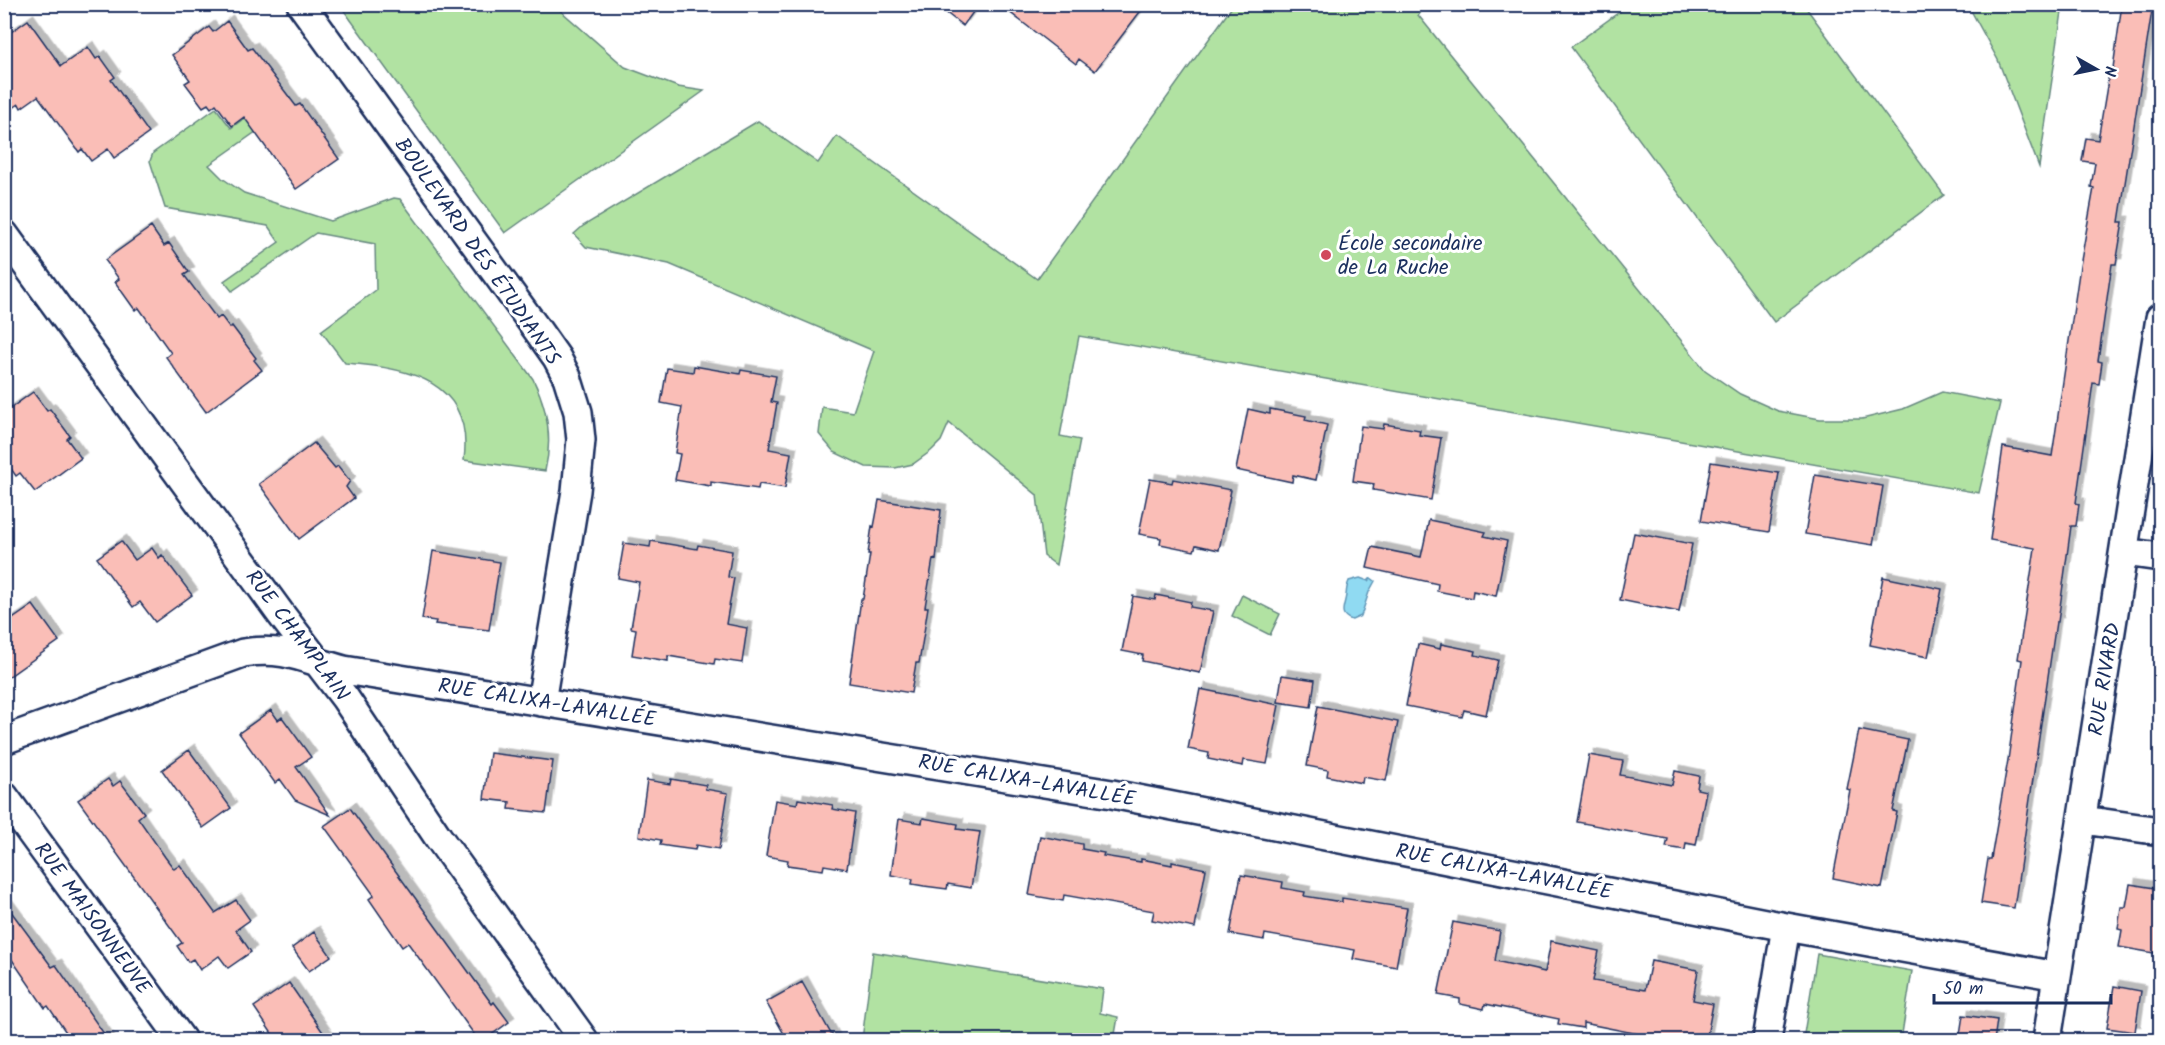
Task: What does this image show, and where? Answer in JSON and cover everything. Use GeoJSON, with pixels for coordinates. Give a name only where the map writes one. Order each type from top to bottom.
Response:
{"type":"FeatureCollection","features":[{"type":"Feature","properties":{"kind":"street","name":"BOULEVARD DES ÉTUDIANTS"},"geometry":{"type":"LineString","coordinates":[[301,4],[557,358],[574,398],[579,418],[580,460],[541,702]]}},
{"type":"Feature","properties":{"kind":"street","name":"RUE CHAMPLAIN"},"geometry":{"type":"LineString","coordinates":[[4,234],[370,734],[479,895],[584,1041]]}},
{"type":"Feature","properties":{"kind":"street","name":"RUE RIVARD"},"geometry":{"type":"LineString","coordinates":[[2048,1041],[2160,318]]}},
{"type":"Feature","properties":{"kind":"street"},"geometry":{"type":"LineString","coordinates":[[2124,552],[2160,557]]}},
{"type":"Feature","properties":{"kind":"street","name":"RUE CALIXA-LAVALLÉE"},"geometry":{"type":"LineString","coordinates":[[4,740],[243,653],[282,651],[344,669],[1112,794],[1786,927],[2057,976]]}},
{"type":"Feature","properties":{"kind":"street","name":"RUE MAISONNEUVE"},"geometry":{"type":"LineString","coordinates":[[4,796],[182,1041]]}},
{"type":"Feature","properties":{"kind":"street"},"geometry":{"type":"LineString","coordinates":[[2082,820],[2160,831]]}},
{"type":"Feature","properties":{"kind":"street"},"geometry":{"type":"LineString","coordinates":[[1767,1041],[1786,927]]}},
{"type":"Feature","properties":{"kind":"green space"},"geometry":{"type":"Polygon","coordinates":[[[1234,4],[1428,5],[1418,15],[1705,370],[1740,394],[1778,411],[1820,419],[1862,419],[1903,409],[1942,392],[2000,403],[1979,493],[1079,336],[1060,436],[1080,440],[1056,565],[1044,556],[1037,495],[949,423],[941,441],[913,464],[895,468],[866,467],[834,452],[819,434],[822,407],[853,412],[874,351],[669,264],[586,247],[574,234],[583,226],[758,121],[818,163],[837,136],[1037,279],[1234,4]]]}},
{"type":"Feature","properties":{"kind":"green space"},"geometry":{"type":"Polygon","coordinates":[[[340,5],[554,5],[625,67],[678,87],[704,91],[505,233],[340,5]]]}},
{"type":"Feature","properties":{"kind":"green space"},"geometry":{"type":"Polygon","coordinates":[[[1629,5],[1804,5],[1944,195],[1774,322],[1571,47],[1629,5]]]}},
{"type":"Feature","properties":{"kind":"green space"},"geometry":{"type":"Polygon","coordinates":[[[1968,5],[2063,5],[2039,167],[1998,60],[1968,5]]]}},
{"type":"Feature","properties":{"kind":"green space"},"geometry":{"type":"Polygon","coordinates":[[[216,108],[231,128],[247,116],[257,131],[209,165],[222,178],[244,193],[331,221],[394,198],[400,199],[533,379],[548,424],[549,447],[545,471],[464,460],[464,433],[458,412],[447,396],[432,383],[413,375],[392,369],[345,363],[321,331],[376,290],[375,244],[316,233],[232,291],[224,281],[279,242],[268,226],[165,208],[150,161],[153,153],[216,108]]]}},
{"type":"Feature","properties":{"kind":"green space"},"geometry":{"type":"Polygon","coordinates":[[[1242,595],[1280,614],[1270,635],[1232,616],[1242,595]]]}},
{"type":"Feature","properties":{"kind":"green space"},"geometry":{"type":"Polygon","coordinates":[[[873,952],[1103,989],[1100,1013],[1118,1017],[1114,1040],[862,1040],[873,952]]]}},
{"type":"Feature","properties":{"kind":"green space"},"geometry":{"type":"Polygon","coordinates":[[[1817,954],[1912,971],[1901,1040],[1803,1040],[1817,954]]]}},
{"type":"Feature","properties":{"kind":"water"},"geometry":{"type":"Polygon","coordinates":[[[1360,578],[1368,581],[1371,578],[1375,581],[1361,616],[1352,620],[1343,613],[1347,586],[1349,581],[1360,578]]]}},
{"type":"Feature","properties":{"kind":"building"},"geometry":{"type":"Polygon","coordinates":[[[935,4],[979,4],[963,26],[935,4]]]}},
{"type":"Feature","properties":{"kind":"building"},"geometry":{"type":"Polygon","coordinates":[[[999,4],[1146,4],[1095,71],[1079,59],[1076,64],[999,4]]]}},
{"type":"Feature","properties":{"kind":"building"},"geometry":{"type":"Polygon","coordinates":[[[2122,4],[2153,4],[2119,222],[2123,222],[2116,264],[2112,264],[2098,361],[2102,362],[2099,384],[2093,383],[2076,503],[2079,504],[2076,526],[2071,526],[2014,908],[1981,903],[2008,760],[2022,660],[2018,659],[2035,548],[1990,540],[2003,447],[2052,456],[2094,188],[2091,187],[2095,163],[2082,161],[2086,138],[2098,140],[2110,68],[2113,68],[2122,4]]]}},
{"type":"Feature","properties":{"kind":"building"},"geometry":{"type":"Polygon","coordinates":[[[28,20],[61,66],[88,47],[96,59],[100,56],[115,77],[111,80],[149,133],[114,158],[108,149],[91,161],[82,149],[79,152],[38,96],[21,108],[19,104],[4,114],[4,37],[28,20]]]}},
{"type":"Feature","properties":{"kind":"building"},"geometry":{"type":"Polygon","coordinates":[[[227,21],[248,50],[252,48],[296,106],[300,104],[339,159],[296,189],[244,117],[232,126],[216,104],[211,108],[208,104],[203,107],[185,83],[190,80],[172,55],[209,27],[213,32],[227,21]]]}},
{"type":"Feature","properties":{"kind":"building"},"geometry":{"type":"Polygon","coordinates":[[[151,227],[164,246],[169,243],[189,272],[184,275],[217,319],[221,316],[230,328],[232,326],[256,358],[254,360],[262,370],[206,412],[166,357],[171,353],[139,308],[135,310],[115,282],[119,279],[105,260],[151,227]]]}},
{"type":"Feature","properties":{"kind":"building"},"geometry":{"type":"Polygon","coordinates":[[[694,366],[740,374],[741,370],[776,376],[771,402],[777,403],[769,449],[791,453],[785,488],[759,484],[758,489],[711,482],[711,486],[675,480],[680,454],[675,453],[682,407],[661,403],[667,368],[693,372],[694,366]]]}},
{"type":"Feature","properties":{"kind":"building"},"geometry":{"type":"Polygon","coordinates":[[[33,392],[47,411],[50,409],[70,436],[67,439],[81,458],[35,492],[20,473],[16,476],[4,459],[4,413],[33,392]]]}},
{"type":"Feature","properties":{"kind":"building"},"geometry":{"type":"Polygon","coordinates":[[[1248,409],[1270,414],[1270,409],[1306,416],[1305,420],[1327,425],[1316,480],[1293,475],[1292,482],[1236,470],[1248,409]]]}},
{"type":"Feature","properties":{"kind":"building"},"geometry":{"type":"Polygon","coordinates":[[[1384,424],[1420,430],[1419,435],[1441,438],[1431,500],[1373,490],[1374,484],[1353,481],[1361,426],[1383,429],[1384,424]]]}},
{"type":"Feature","properties":{"kind":"building"},"geometry":{"type":"Polygon","coordinates":[[[314,443],[335,468],[338,466],[350,481],[346,487],[354,498],[299,539],[259,484],[314,443]]]}},
{"type":"Feature","properties":{"kind":"building"},"geometry":{"type":"Polygon","coordinates":[[[1711,462],[1779,473],[1769,532],[1701,521],[1711,462]]]}},
{"type":"Feature","properties":{"kind":"building"},"geometry":{"type":"Polygon","coordinates":[[[1815,475],[1883,486],[1873,545],[1805,534],[1815,475]]]}},
{"type":"Feature","properties":{"kind":"building"},"geometry":{"type":"Polygon","coordinates":[[[1150,479],[1172,483],[1173,479],[1231,490],[1219,550],[1196,545],[1194,551],[1160,544],[1161,538],[1139,534],[1150,479]]]}},
{"type":"Feature","properties":{"kind":"building"},"geometry":{"type":"Polygon","coordinates":[[[879,500],[941,510],[936,560],[933,559],[919,663],[916,663],[911,693],[849,683],[870,554],[868,554],[872,526],[874,527],[879,500]]]}},
{"type":"Feature","properties":{"kind":"building"},"geometry":{"type":"Polygon","coordinates":[[[1429,520],[1486,532],[1484,536],[1507,541],[1496,596],[1473,591],[1472,598],[1437,591],[1438,584],[1367,568],[1372,547],[1421,557],[1429,520]]]}},
{"type":"Feature","properties":{"kind":"building"},"geometry":{"type":"Polygon","coordinates":[[[1634,533],[1692,544],[1679,612],[1620,600],[1634,533]]]}},
{"type":"Feature","properties":{"kind":"building"},"geometry":{"type":"Polygon","coordinates":[[[121,541],[135,560],[152,548],[159,558],[162,555],[192,595],[155,622],[140,602],[133,607],[97,558],[121,541]]]}},
{"type":"Feature","properties":{"kind":"building"},"geometry":{"type":"Polygon","coordinates":[[[651,541],[697,549],[698,545],[732,551],[728,577],[734,578],[726,624],[747,628],[742,663],[715,659],[714,664],[668,656],[668,661],[632,655],[636,629],[631,628],[639,582],[618,578],[624,543],[650,547],[651,541]]]}},
{"type":"Feature","properties":{"kind":"building"},"geometry":{"type":"Polygon","coordinates":[[[433,551],[500,562],[489,630],[435,624],[436,621],[422,619],[433,551]]]}},
{"type":"Feature","properties":{"kind":"building"},"geometry":{"type":"Polygon","coordinates":[[[1883,577],[1942,589],[1928,657],[1870,645],[1883,577]]]}},
{"type":"Feature","properties":{"kind":"building"},"geometry":{"type":"Polygon","coordinates":[[[1156,595],[1191,602],[1190,607],[1213,611],[1200,673],[1142,661],[1143,655],[1122,651],[1133,596],[1155,600],[1156,595]]]}},
{"type":"Feature","properties":{"kind":"building"},"geometry":{"type":"Polygon","coordinates":[[[33,605],[59,641],[4,680],[4,625],[33,605]]]}},
{"type":"Feature","properties":{"kind":"building"},"geometry":{"type":"Polygon","coordinates":[[[1418,644],[1440,649],[1441,644],[1476,651],[1475,655],[1498,660],[1486,715],[1464,710],[1462,717],[1406,706],[1418,644]]]}},
{"type":"Feature","properties":{"kind":"building"},"geometry":{"type":"Polygon","coordinates":[[[1282,675],[1315,680],[1311,707],[1278,702],[1282,675]]]}},
{"type":"Feature","properties":{"kind":"building"},"geometry":{"type":"Polygon","coordinates":[[[1200,689],[1279,705],[1267,764],[1244,760],[1243,766],[1208,759],[1209,753],[1188,749],[1200,689]]]}},
{"type":"Feature","properties":{"kind":"building"},"geometry":{"type":"Polygon","coordinates":[[[1318,706],[1398,722],[1386,781],[1363,777],[1362,783],[1327,776],[1328,770],[1307,766],[1318,706]]]}},
{"type":"Feature","properties":{"kind":"building"},"geometry":{"type":"Polygon","coordinates":[[[271,710],[278,720],[282,717],[311,757],[296,767],[330,815],[295,800],[280,779],[275,783],[239,733],[271,710]]]}},
{"type":"Feature","properties":{"kind":"building"},"geometry":{"type":"Polygon","coordinates":[[[1859,730],[1908,740],[1893,811],[1897,812],[1882,888],[1833,878],[1859,730]]]}},
{"type":"Feature","properties":{"kind":"building"},"geometry":{"type":"Polygon","coordinates":[[[189,750],[231,808],[203,828],[162,770],[189,750]]]}},
{"type":"Feature","properties":{"kind":"building"},"geometry":{"type":"Polygon","coordinates":[[[490,753],[553,761],[546,813],[509,809],[510,802],[484,799],[490,753]]]}},
{"type":"Feature","properties":{"kind":"building"},"geometry":{"type":"Polygon","coordinates":[[[1589,755],[1623,761],[1620,775],[1672,785],[1675,771],[1699,776],[1697,789],[1706,791],[1696,845],[1686,843],[1685,850],[1666,847],[1668,839],[1577,822],[1589,755]]]}},
{"type":"Feature","properties":{"kind":"building"},"geometry":{"type":"Polygon","coordinates":[[[108,779],[113,786],[120,781],[144,813],[138,818],[165,857],[174,869],[180,865],[215,913],[236,900],[250,920],[236,930],[251,952],[228,968],[219,956],[200,970],[193,959],[188,962],[177,946],[182,943],[78,800],[108,779]]]}},
{"type":"Feature","properties":{"kind":"building"},"geometry":{"type":"Polygon","coordinates":[[[671,779],[706,785],[705,789],[728,793],[719,849],[696,845],[695,850],[660,845],[661,840],[639,836],[647,780],[670,784],[671,779]]]}},
{"type":"Feature","properties":{"kind":"building"},"geometry":{"type":"Polygon","coordinates":[[[798,799],[833,805],[832,809],[855,813],[847,869],[824,865],[823,870],[787,865],[788,860],[766,856],[775,800],[797,804],[798,799]]]}},
{"type":"Feature","properties":{"kind":"building"},"geometry":{"type":"Polygon","coordinates":[[[350,808],[492,1004],[494,1002],[509,1022],[483,1041],[479,1041],[408,943],[402,947],[369,899],[374,895],[324,826],[350,808]]]}},
{"type":"Feature","properties":{"kind":"building"},"geometry":{"type":"Polygon","coordinates":[[[923,818],[958,824],[957,829],[980,832],[971,888],[948,884],[947,889],[924,886],[912,884],[913,879],[891,875],[899,819],[922,823],[923,818]]]}},
{"type":"Feature","properties":{"kind":"building"},"geometry":{"type":"Polygon","coordinates":[[[1040,836],[1082,844],[1082,849],[1104,853],[1103,856],[1141,862],[1141,859],[1172,865],[1172,862],[1206,869],[1195,928],[1152,920],[1154,911],[1064,895],[1063,901],[1029,895],[1040,836]]]}},
{"type":"Feature","properties":{"kind":"building"},"geometry":{"type":"Polygon","coordinates":[[[1241,875],[1283,882],[1282,888],[1305,892],[1304,896],[1342,902],[1342,898],[1407,908],[1396,967],[1353,959],[1355,950],[1265,934],[1264,940],[1230,934],[1241,875]]]}},
{"type":"Feature","properties":{"kind":"building"},"geometry":{"type":"Polygon","coordinates":[[[2130,884],[2160,889],[2160,954],[2119,947],[2122,930],[2118,929],[2121,907],[2126,907],[2130,884]]]}},
{"type":"Feature","properties":{"kind":"building"},"geometry":{"type":"Polygon","coordinates":[[[4,902],[52,967],[56,965],[109,1041],[72,1041],[48,1006],[45,1008],[4,948],[4,902]]]}},
{"type":"Feature","properties":{"kind":"building"},"geometry":{"type":"Polygon","coordinates":[[[1453,922],[1500,931],[1495,961],[1545,972],[1551,941],[1599,951],[1593,981],[1645,990],[1651,961],[1698,970],[1693,1000],[1713,1004],[1706,1041],[1658,1041],[1659,1038],[1583,1023],[1583,1028],[1558,1024],[1559,1019],[1485,1004],[1484,1009],[1460,1004],[1460,999],[1438,995],[1453,922]]]}},
{"type":"Feature","properties":{"kind":"building"},"geometry":{"type":"Polygon","coordinates":[[[314,932],[331,956],[309,971],[292,948],[314,932]]]}},
{"type":"Feature","properties":{"kind":"building"},"geometry":{"type":"Polygon","coordinates":[[[802,982],[835,1041],[788,1041],[766,1002],[802,982]]]}},
{"type":"Feature","properties":{"kind":"building"},"geometry":{"type":"Polygon","coordinates":[[[289,983],[329,1041],[277,1041],[254,1007],[289,983]]]}},
{"type":"Feature","properties":{"kind":"building"},"geometry":{"type":"Polygon","coordinates":[[[2114,986],[2141,991],[2135,1032],[2107,1028],[2114,986]]]}},
{"type":"Feature","properties":{"kind":"building"},"geometry":{"type":"Polygon","coordinates":[[[1963,1015],[1997,1020],[1994,1041],[1959,1041],[1963,1015]]]}},
{"type":"Feature","properties":{"kind":"place","name":"École secondaire de La Ruche"},"geometry":{"type":"Point","coordinates":[1326,255]}}]}
